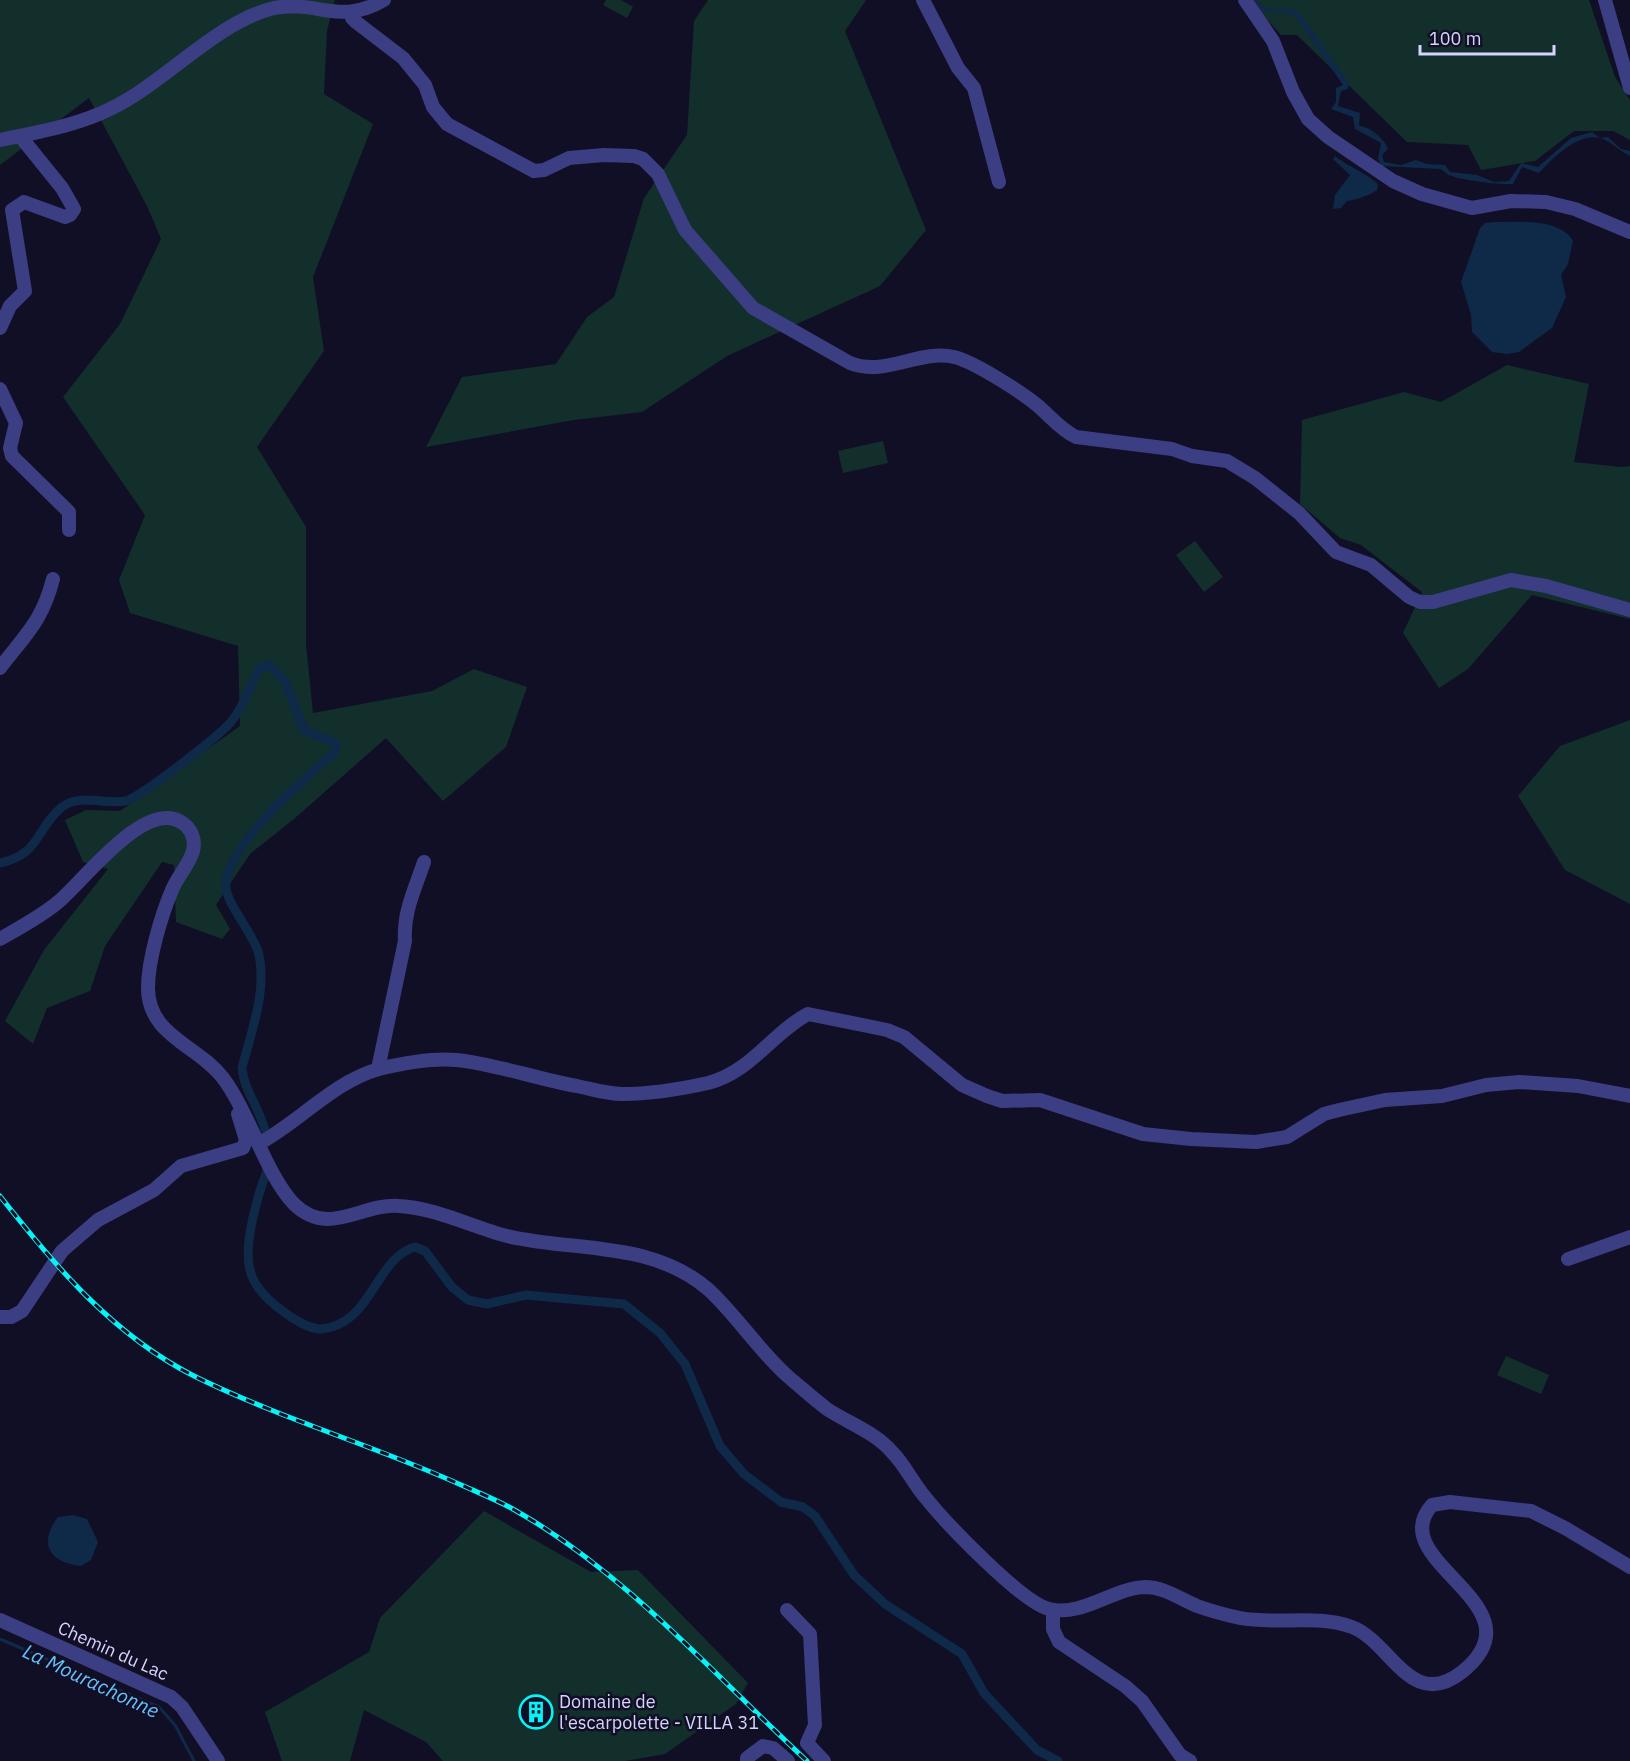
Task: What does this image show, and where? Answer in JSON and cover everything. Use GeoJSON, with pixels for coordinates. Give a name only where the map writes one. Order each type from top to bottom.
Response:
{"type":"FeatureCollection","features":[{"type":"Feature","properties":{"kind":"street"},"geometry":{"type":"LineString","coordinates":[[0,140],[59,127],[110,109],[221,33],[257,14],[274,8],[296,5],[354,12],[366,10],[384,0]]}},
{"type":"Feature","properties":{"kind":"street"},"geometry":{"type":"LineString","coordinates":[[923,0],[958,68],[974,88],[999,182]]}},
{"type":"Feature","properties":{"kind":"street"},"geometry":{"type":"LineString","coordinates":[[1245,0],[1272,41],[1293,92],[1308,119],[1336,144],[1393,181],[1422,194],[1472,208],[1511,201],[1546,202],[1575,209],[1630,232]]}},
{"type":"Feature","properties":{"kind":"street"},"geometry":{"type":"LineString","coordinates":[[1605,0],[1630,88]]}},
{"type":"Feature","properties":{"kind":"street"},"geometry":{"type":"LineString","coordinates":[[354,12],[352,18],[356,22],[403,58],[425,85],[433,107],[447,124],[534,171],[544,170],[569,158],[604,155],[634,156],[643,159],[658,174],[685,230],[753,308],[850,363],[862,368],[877,368],[943,355],[956,357],[986,371],[1035,404],[1068,433],[1076,437],[1172,449],[1192,456],[1227,461],[1299,513],[1336,552],[1371,565],[1409,597],[1420,602],[1433,602],[1511,580],[1546,586],[1630,610]]}},
{"type":"Feature","properties":{"kind":"street"},"geometry":{"type":"LineString","coordinates":[[0,328],[10,306],[25,291],[12,210],[24,202],[64,217],[70,215],[74,209],[62,188],[20,136]]}},
{"type":"Feature","properties":{"kind":"street"},"geometry":{"type":"LineString","coordinates":[[0,388],[16,423],[10,448],[12,456],[69,512],[69,530]]}},
{"type":"Feature","properties":{"kind":"street"},"geometry":{"type":"LineString","coordinates":[[0,668],[30,633],[47,601],[53,579]]}},
{"type":"Feature","properties":{"kind":"street"},"geometry":{"type":"LineString","coordinates":[[0,939],[52,908],[91,867],[138,829],[161,820],[174,818],[187,826],[193,835],[193,850],[172,888],[150,968],[147,992],[152,1015],[161,1027],[210,1064],[241,1106],[288,1198],[315,1219],[336,1219],[390,1205],[413,1207],[518,1238],[649,1256],[687,1274],[724,1306],[786,1375],[825,1407],[870,1434],[892,1452],[923,1495],[1002,1575],[1041,1607],[1053,1610],[1079,1608],[1132,1588],[1155,1587],[1203,1608],[1244,1619],[1332,1623],[1353,1627],[1371,1639],[1407,1675],[1426,1684],[1446,1683],[1466,1669],[1478,1654],[1485,1639],[1485,1621],[1478,1604],[1430,1552],[1422,1538],[1420,1520],[1432,1505],[1450,1502],[1531,1511],[1565,1527],[1630,1567]]}},
{"type":"Feature","properties":{"kind":"street"},"geometry":{"type":"LineString","coordinates":[[378,1069],[405,941],[404,927],[408,903],[424,862]]}},
{"type":"Feature","properties":{"kind":"street"},"geometry":{"type":"LineString","coordinates":[[260,1143],[290,1125],[341,1088],[378,1069],[424,1060],[457,1060],[620,1094],[662,1090],[708,1083],[733,1074],[764,1051],[793,1022],[808,1014],[886,1030],[904,1037],[962,1085],[1002,1101],[1040,1100],[1143,1134],[1191,1139],[1256,1142],[1287,1137],[1324,1114],[1339,1110],[1385,1100],[1442,1096],[1486,1085],[1519,1082],[1566,1086],[1630,1096]]}},
{"type":"Feature","properties":{"kind":"street"},"geometry":{"type":"LineString","coordinates":[[0,1317],[11,1317],[22,1311],[62,1251],[98,1220],[154,1190],[181,1166],[243,1148],[246,1140],[238,1115],[241,1106]]}},
{"type":"Feature","properties":{"kind":"street"},"geometry":{"type":"LineString","coordinates":[[1568,1259],[1630,1237]]}},
{"type":"Feature","properties":{"kind":"street"},"geometry":{"type":"LineString","coordinates":[[787,1610],[810,1634],[814,1725],[807,1743],[824,1761]]}},
{"type":"Feature","properties":{"kind":"street"},"geometry":{"type":"LineString","coordinates":[[1053,1610],[1053,1629],[1059,1642],[1125,1686],[1142,1701],[1180,1755],[1190,1761]]}},
{"type":"Feature","properties":{"kind":"street","name":"Chemin du Lac"},"geometry":{"type":"LineString","coordinates":[[0,1620],[171,1697],[182,1707],[218,1761]]}},
{"type":"Feature","properties":{"kind":"street"},"geometry":{"type":"LineString","coordinates":[[747,1761],[747,1758],[763,1746],[773,1748],[788,1761]]}},
{"type":"Feature","properties":{"kind":"green space"},"geometry":{"type":"Polygon","coordinates":[[[0,0],[335,0],[327,31],[324,94],[373,124],[313,277],[324,351],[257,447],[306,527],[306,644],[313,713],[432,691],[474,669],[527,687],[506,747],[443,801],[386,738],[294,819],[250,854],[216,905],[230,929],[222,939],[176,922],[174,865],[162,862],[105,946],[90,991],[47,1008],[33,1044],[5,1021],[44,950],[108,869],[83,862],[65,820],[86,810],[120,811],[240,726],[238,646],[130,613],[119,580],[145,515],[63,397],[120,324],[161,239],[147,206],[89,98],[0,165],[0,0]]]}},
{"type":"Feature","properties":{"kind":"green space"},"geometry":{"type":"Polygon","coordinates":[[[606,0],[621,0],[633,7],[627,18],[603,5],[606,0]]]}},
{"type":"Feature","properties":{"kind":"green space"},"geometry":{"type":"Polygon","coordinates":[[[708,0],[866,0],[845,31],[926,230],[880,286],[727,356],[642,412],[574,420],[426,447],[462,377],[556,364],[587,317],[614,297],[644,198],[687,135],[694,21],[708,0]]]}},
{"type":"Feature","properties":{"kind":"green space"},"geometry":{"type":"Polygon","coordinates":[[[1249,0],[1589,0],[1615,77],[1630,100],[1630,140],[1613,131],[1574,131],[1535,161],[1481,170],[1468,145],[1407,142],[1297,35],[1281,35],[1249,0]]]}},
{"type":"Feature","properties":{"kind":"green space"},"geometry":{"type":"Polygon","coordinates":[[[1507,365],[1589,384],[1574,462],[1630,466],[1630,619],[1532,595],[1468,669],[1439,688],[1403,633],[1422,592],[1361,545],[1340,538],[1300,504],[1302,420],[1404,392],[1441,402],[1507,365]]]}},
{"type":"Feature","properties":{"kind":"green space"},"geometry":{"type":"Polygon","coordinates":[[[883,441],[888,463],[843,473],[838,451],[883,441]]]}},
{"type":"Feature","properties":{"kind":"green space"},"geometry":{"type":"Polygon","coordinates":[[[1195,541],[1223,577],[1204,592],[1176,555],[1195,541]]]}},
{"type":"Feature","properties":{"kind":"green space"},"geometry":{"type":"Polygon","coordinates":[[[1630,720],[1630,904],[1565,870],[1518,796],[1560,746],[1630,720]]]}},
{"type":"Feature","properties":{"kind":"green space"},"geometry":{"type":"Polygon","coordinates":[[[1506,1356],[1549,1375],[1541,1394],[1497,1375],[1506,1356]]]}},
{"type":"Feature","properties":{"kind":"green space"},"geometry":{"type":"Polygon","coordinates":[[[484,1511],[591,1572],[638,1570],[748,1683],[736,1704],[665,1754],[625,1761],[443,1761],[426,1742],[364,1710],[350,1761],[282,1761],[265,1712],[369,1652],[380,1618],[484,1511]]]}},
{"type":"Feature","properties":{"kind":"water"},"geometry":{"type":"Polygon","coordinates":[[[1251,0],[1269,9],[1292,9],[1299,12],[1349,83],[1348,89],[1341,91],[1338,106],[1360,113],[1359,126],[1372,130],[1380,137],[1388,149],[1382,155],[1384,162],[1401,165],[1416,160],[1427,164],[1445,165],[1450,172],[1477,175],[1494,182],[1509,181],[1521,163],[1538,167],[1571,138],[1592,132],[1600,138],[1608,137],[1621,149],[1630,151],[1630,156],[1598,138],[1579,140],[1561,152],[1539,173],[1522,167],[1513,184],[1489,183],[1460,178],[1440,169],[1381,166],[1378,159],[1381,143],[1355,129],[1353,117],[1331,109],[1336,102],[1336,88],[1343,85],[1296,17],[1290,13],[1261,12],[1251,0]]]}},
{"type":"Feature","properties":{"kind":"water"},"geometry":{"type":"Polygon","coordinates":[[[1335,156],[1378,184],[1377,190],[1347,201],[1341,208],[1333,209],[1335,195],[1350,175],[1333,159],[1335,156]]]}},
{"type":"Feature","properties":{"kind":"water"},"geometry":{"type":"Polygon","coordinates":[[[1485,223],[1549,225],[1559,228],[1573,241],[1568,264],[1561,275],[1566,297],[1552,328],[1519,352],[1507,354],[1492,352],[1472,332],[1471,315],[1461,282],[1480,228],[1485,223]]]}},
{"type":"Feature","properties":{"kind":"water"},"geometry":{"type":"Polygon","coordinates":[[[73,1515],[87,1519],[98,1542],[91,1560],[81,1566],[61,1561],[54,1556],[48,1543],[52,1526],[58,1517],[73,1515]]]}},
{"type":"Feature","properties":{"kind":"waterway"},"geometry":{"type":"LineString","coordinates":[[0,863],[23,854],[31,847],[53,815],[69,803],[85,800],[125,801],[180,765],[231,722],[243,704],[259,669],[269,665],[285,681],[304,730],[335,743],[336,747],[335,752],[289,794],[256,829],[242,847],[226,881],[226,889],[233,907],[259,955],[260,998],[242,1068],[243,1077],[266,1135]]}},
{"type":"Feature","properties":{"kind":"waterway"},"geometry":{"type":"LineString","coordinates":[[267,1171],[256,1206],[248,1247],[252,1277],[268,1299],[288,1315],[316,1329],[338,1325],[352,1316],[391,1264],[402,1254],[415,1247],[425,1251],[452,1287],[468,1300],[487,1304],[526,1295],[624,1304],[660,1333],[685,1364],[720,1446],[744,1474],[781,1502],[803,1507],[815,1516],[854,1575],[885,1604],[962,1654],[984,1693],[1037,1750],[1058,1761]]}},
{"type":"Feature","properties":{"kind":"waterway","name":"La Mourachonne"},"geometry":{"type":"LineString","coordinates":[[0,1639],[159,1707],[175,1725],[194,1761]]}},
{"type":"Feature","properties":{"kind":"railway"},"geometry":{"type":"LineString","coordinates":[[0,1196],[42,1248],[87,1297],[137,1340],[165,1359],[226,1391],[489,1497],[558,1537],[634,1596],[807,1761]]}},
{"type":"Feature","properties":{"kind":"place","name":"Domaine de l'escarpolette - VILLA 31"},"geometry":{"type":"Point","coordinates":[536,1712]}}]}
